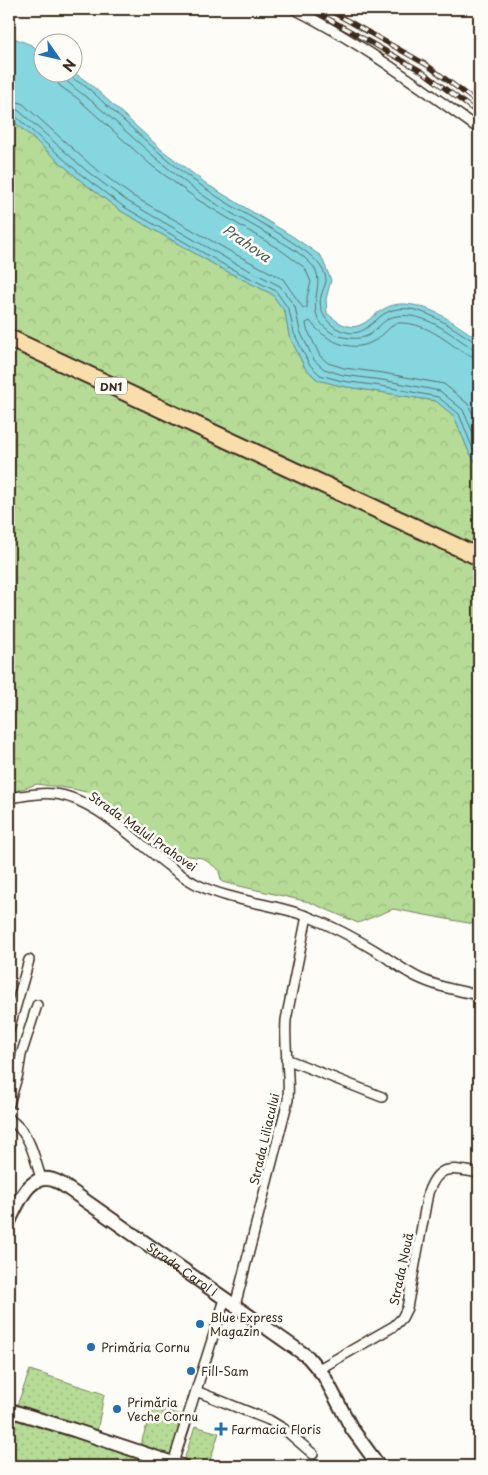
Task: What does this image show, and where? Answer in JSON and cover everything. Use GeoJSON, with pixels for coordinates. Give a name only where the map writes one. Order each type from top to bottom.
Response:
{"type":"FeatureCollection","features":[{"type":"Feature","properties":{"kind":"highway","name":"DN1"},"geometry":{"type":"LineString","coordinates":[[9,338],[479,557]]}},
{"type":"Feature","properties":{"kind":"highway","name":"DN1"},"geometry":{"type":"LineString","coordinates":[[9,350],[479,568]]}},
{"type":"Feature","properties":{"kind":"main road","name":"Strada Carol I"},"geometry":{"type":"LineString","coordinates":[[41,1178],[53,1179],[60,1183],[300,1350],[320,1369],[352,1429],[378,1466]]}},
{"type":"Feature","properties":{"kind":"main road"},"geometry":{"type":"LineString","coordinates":[[9,1222],[31,1185],[41,1178]]}},
{"type":"Feature","properties":{"kind":"main road"},"geometry":{"type":"LineString","coordinates":[[9,1410],[178,1465]]}},
{"type":"Feature","properties":{"kind":"street"},"geometry":{"type":"LineString","coordinates":[[294,9],[324,24],[428,92],[479,129]]}},
{"type":"Feature","properties":{"kind":"street","name":"Strada Malul Prahovei"},"geometry":{"type":"LineString","coordinates":[[9,798],[48,793],[78,800],[103,815],[196,884],[233,898],[307,916],[333,927],[422,980],[450,989],[479,995]]}},
{"type":"Feature","properties":{"kind":"street","name":"Strada Liliacului"},"geometry":{"type":"LineString","coordinates":[[178,1465],[196,1391],[230,1302],[288,1100],[286,1020],[307,916]]}},
{"type":"Feature","properties":{"kind":"street"},"geometry":{"type":"LineString","coordinates":[[9,1030],[30,960]]}},
{"type":"Feature","properties":{"kind":"street"},"geometry":{"type":"LineString","coordinates":[[9,1104],[18,1074],[21,1055],[37,1005]]}},
{"type":"Feature","properties":{"kind":"street"},"geometry":{"type":"LineString","coordinates":[[286,1059],[382,1097]]}},
{"type":"Feature","properties":{"kind":"street"},"geometry":{"type":"LineString","coordinates":[[9,1119],[26,1135],[41,1178]]}},
{"type":"Feature","properties":{"kind":"street","name":"Strada Nouă"},"geometry":{"type":"LineString","coordinates":[[320,1369],[394,1326],[402,1318],[407,1308],[428,1193],[434,1178],[440,1172],[447,1170],[479,1173]]}},
{"type":"Feature","properties":{"kind":"street"},"geometry":{"type":"LineString","coordinates":[[196,1391],[269,1420],[284,1429],[313,1454]]}},
{"type":"Feature","properties":{"kind":"green space"},"geometry":{"type":"Polygon","coordinates":[[[9,117],[81,181],[121,211],[224,270],[272,294],[285,312],[289,335],[305,368],[318,380],[341,386],[436,401],[454,416],[469,452],[479,467],[479,925],[393,909],[358,923],[309,902],[222,882],[218,869],[202,858],[176,854],[146,836],[95,794],[37,784],[9,793],[9,117]]]}},
{"type":"Feature","properties":{"kind":"green space"},"geometry":{"type":"Polygon","coordinates":[[[30,1370],[104,1394],[97,1432],[16,1408],[30,1370]]]}},
{"type":"Feature","properties":{"kind":"green space"},"geometry":{"type":"Polygon","coordinates":[[[153,1406],[184,1416],[170,1457],[140,1446],[153,1406]]]}},
{"type":"Feature","properties":{"kind":"green space"},"geometry":{"type":"Polygon","coordinates":[[[9,1414],[166,1466],[9,1466],[9,1414]]]}},
{"type":"Feature","properties":{"kind":"green space"},"geometry":{"type":"Polygon","coordinates":[[[195,1426],[219,1433],[208,1466],[184,1460],[195,1426]]]}},
{"type":"Feature","properties":{"kind":"water","name":"Prahova"},"geometry":{"type":"Polygon","coordinates":[[[9,36],[32,46],[32,82],[82,82],[82,78],[162,150],[208,185],[292,236],[321,256],[331,280],[326,299],[327,313],[340,323],[350,327],[359,325],[393,305],[416,305],[435,312],[478,339],[479,467],[469,452],[454,416],[436,401],[341,386],[318,380],[305,368],[289,335],[285,312],[272,294],[224,270],[121,211],[81,181],[9,117],[9,36]]]}},
{"type":"Feature","properties":{"kind":"railway"},"geometry":{"type":"LineString","coordinates":[[311,9],[423,72],[479,114]]}},
{"type":"Feature","properties":{"kind":"railway"},"geometry":{"type":"LineString","coordinates":[[327,9],[427,65],[479,104]]}},
{"type":"Feature","properties":{"kind":"place","name":"Blue Express Magazin"},"geometry":{"type":"Point","coordinates":[200,1324]}},
{"type":"Feature","properties":{"kind":"place","name":"Primăria Cornu"},"geometry":{"type":"Point","coordinates":[91,1347]}},
{"type":"Feature","properties":{"kind":"place","name":"Fill-Sam"},"geometry":{"type":"Point","coordinates":[191,1371]}},
{"type":"Feature","properties":{"kind":"place","name":"Primăria Veche Cornu"},"geometry":{"type":"Point","coordinates":[117,1409]}},
{"type":"Feature","properties":{"kind":"place","name":"Farmacia Floris"},"geometry":{"type":"Point","coordinates":[221,1429]}}]}
